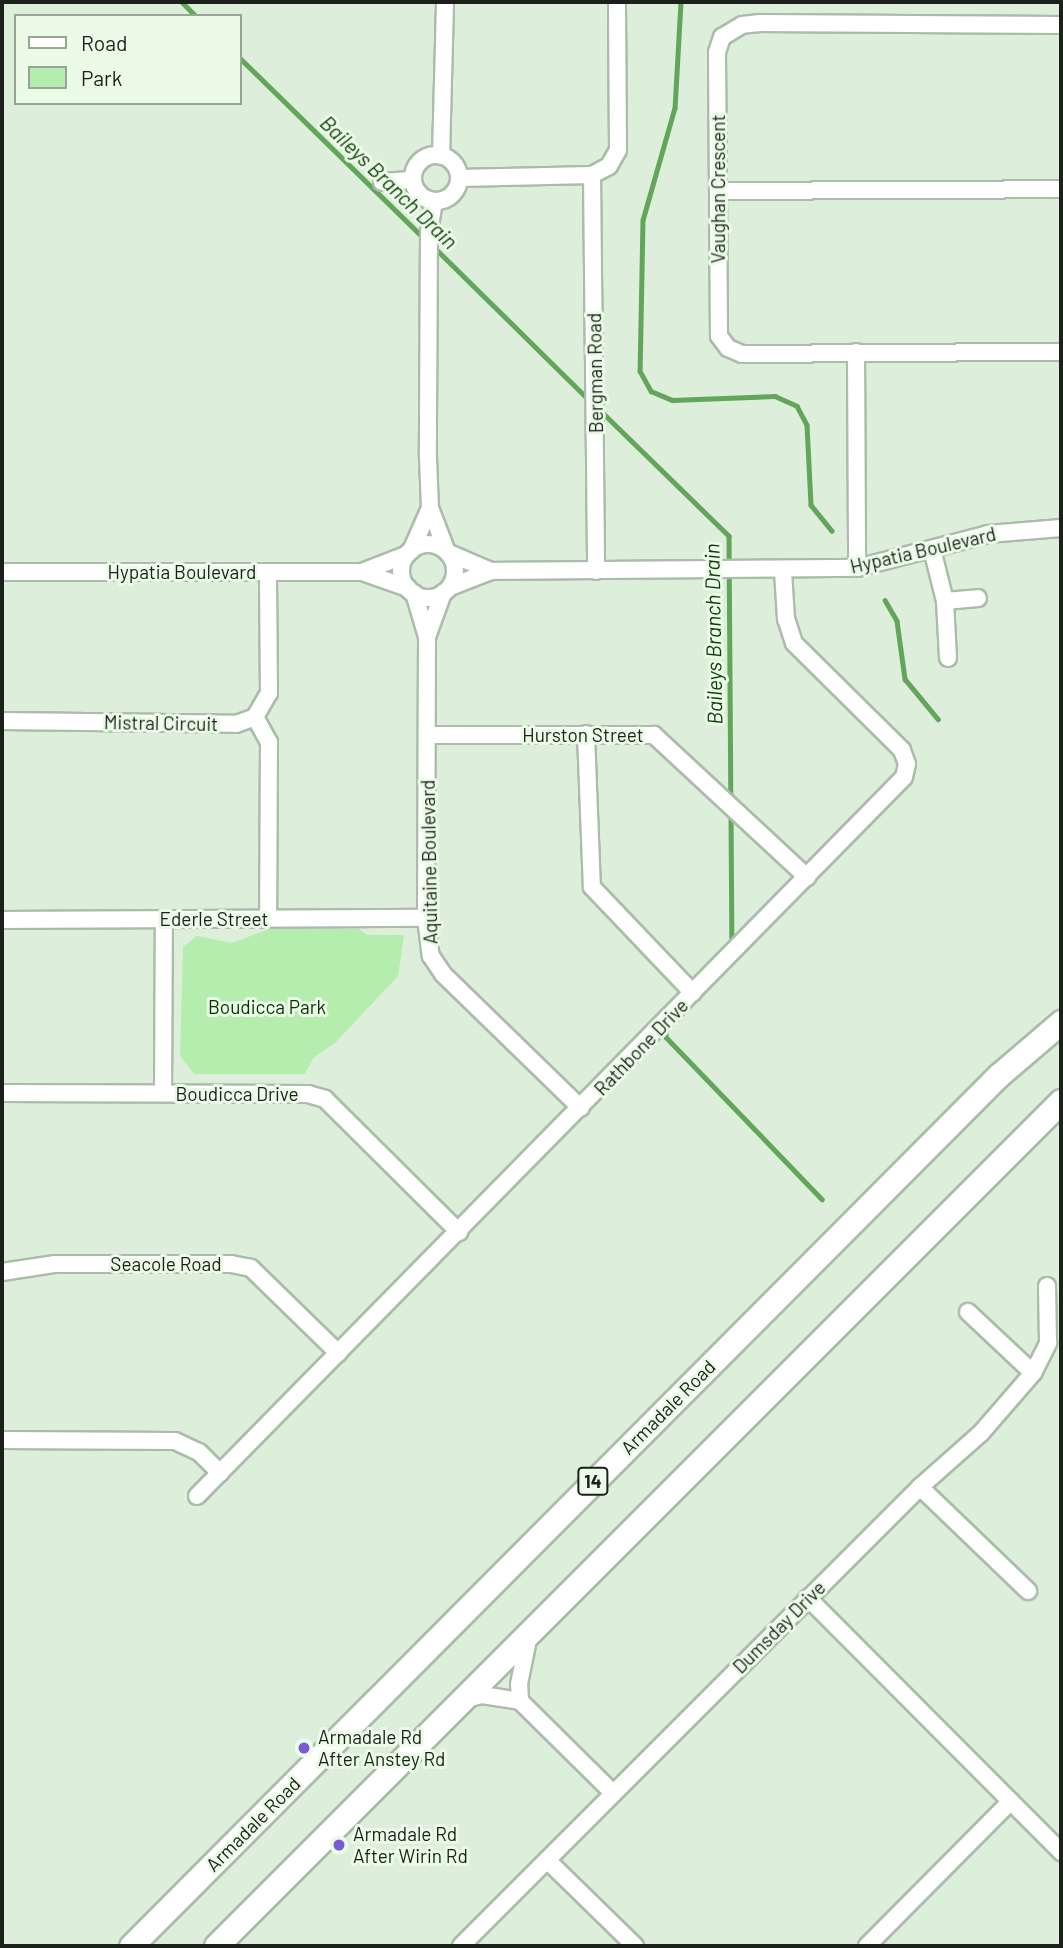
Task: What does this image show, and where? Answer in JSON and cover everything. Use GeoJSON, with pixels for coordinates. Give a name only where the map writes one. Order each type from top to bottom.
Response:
{"type":"FeatureCollection","features":[{"type":"Feature","properties":{"kind":"highway","name":"Armadale Road"},"geometry":{"type":"LineString","coordinates":[[131,1946],[999,1075],[1061,1022]]}},
{"type":"Feature","properties":{"kind":"highway"},"geometry":{"type":"LineString","coordinates":[[216,1946],[1061,1101]]}},
{"type":"Feature","properties":{"kind":"street"},"geometry":{"type":"LineString","coordinates":[[440,156],[445,2]]}},
{"type":"Feature","properties":{"kind":"street"},"geometry":{"type":"LineString","coordinates":[[459,178],[592,175],[609,166],[618,150],[617,2]]}},
{"type":"Feature","properties":{"kind":"street","name":"Vaughan Crescent"},"geometry":{"type":"LineString","coordinates":[[1061,26],[742,25],[722,37],[716,52],[719,336],[728,348],[742,354],[1061,352]]}},
{"type":"Feature","properties":{"kind":"street"},"geometry":{"type":"LineString","coordinates":[[440,156],[454,164],[459,178],[452,194],[434,201],[420,194],[413,180],[420,162],[440,156]]}},
{"type":"Feature","properties":{"kind":"street","name":"Bergman Road"},"geometry":{"type":"LineString","coordinates":[[592,175],[596,571]]}},
{"type":"Feature","properties":{"kind":"street"},"geometry":{"type":"LineString","coordinates":[[382,182],[413,180]]}},
{"type":"Feature","properties":{"kind":"street"},"geometry":{"type":"LineString","coordinates":[[718,191],[1061,189]]}},
{"type":"Feature","properties":{"kind":"street"},"geometry":{"type":"LineString","coordinates":[[427,637],[455,570],[430,508],[429,232],[434,201]]}},
{"type":"Feature","properties":{"kind":"street"},"geometry":{"type":"LineString","coordinates":[[856,352],[857,568]]}},
{"type":"Feature","properties":{"kind":"street"},"geometry":{"type":"LineString","coordinates":[[427,637],[411,591],[402,575],[409,552],[430,508]]}},
{"type":"Feature","properties":{"kind":"street","name":"Hypatia Boulevard"},"geometry":{"type":"LineString","coordinates":[[446,590],[491,571],[783,571],[857,568],[988,534],[1061,528]]}},
{"type":"Feature","properties":{"kind":"street"},"geometry":{"type":"LineString","coordinates":[[362,572],[429,544],[448,552]]}},
{"type":"Feature","properties":{"kind":"street"},"geometry":{"type":"LineString","coordinates":[[932,549],[945,601],[947,658]]}},
{"type":"Feature","properties":{"kind":"street","name":"Hypatia Boulevard"},"geometry":{"type":"LineString","coordinates":[[448,552],[491,571]]}},
{"type":"Feature","properties":{"kind":"street","name":"Rathbone Drive"},"geometry":{"type":"LineString","coordinates":[[197,1496],[895,790],[907,764],[902,750],[794,643],[786,619],[783,571]]}},
{"type":"Feature","properties":{"kind":"street","name":"Hypatia Boulevard"},"geometry":{"type":"LineString","coordinates":[[2,572],[362,572]]}},
{"type":"Feature","properties":{"kind":"street"},"geometry":{"type":"LineString","coordinates":[[268,572],[269,693],[255,717],[269,742],[268,918]]}},
{"type":"Feature","properties":{"kind":"street"},"geometry":{"type":"LineString","coordinates":[[362,572],[428,598],[446,590]]}},
{"type":"Feature","properties":{"kind":"street"},"geometry":{"type":"LineString","coordinates":[[945,601],[978,598]]}},
{"type":"Feature","properties":{"kind":"street","name":"Aquitaine Boulevard"},"geometry":{"type":"LineString","coordinates":[[427,637],[426,918],[431,956],[443,974],[582,1108]]}},
{"type":"Feature","properties":{"kind":"street","name":"Mistral Circuit"},"geometry":{"type":"LineString","coordinates":[[2,721],[236,724],[255,717]]}},
{"type":"Feature","properties":{"kind":"street"},"geometry":{"type":"LineString","coordinates":[[586,734],[592,887],[693,993]]}},
{"type":"Feature","properties":{"kind":"street","name":"Hurston Street"},"geometry":{"type":"LineString","coordinates":[[428,735],[654,735],[807,877]]}},
{"type":"Feature","properties":{"kind":"street","name":"Ederle Street"},"geometry":{"type":"LineString","coordinates":[[2,920],[426,918]]}},
{"type":"Feature","properties":{"kind":"street"},"geometry":{"type":"LineString","coordinates":[[163,1093],[164,919]]}},
{"type":"Feature","properties":{"kind":"street","name":"Boudicca Drive"},"geometry":{"type":"LineString","coordinates":[[2,1093],[309,1094],[325,1099],[459,1232]]}},
{"type":"Feature","properties":{"kind":"street","name":"Seacole Road"},"geometry":{"type":"LineString","coordinates":[[2,1272],[55,1264],[231,1264],[251,1268],[338,1353]]}},
{"type":"Feature","properties":{"kind":"street","name":"Dumsday Drive"},"geometry":{"type":"LineString","coordinates":[[461,1946],[920,1487],[981,1433],[1033,1373],[1048,1343],[1046,1286]]}},
{"type":"Feature","properties":{"kind":"street"},"geometry":{"type":"LineString","coordinates":[[968,1312],[1033,1373]]}},
{"type":"Feature","properties":{"kind":"street"},"geometry":{"type":"LineString","coordinates":[[2,1440],[174,1441],[199,1452],[220,1473]]}},
{"type":"Feature","properties":{"kind":"street"},"geometry":{"type":"LineString","coordinates":[[920,1487],[1028,1591]]}},
{"type":"Feature","properties":{"kind":"street"},"geometry":{"type":"LineString","coordinates":[[808,1598],[1061,1852]]}},
{"type":"Feature","properties":{"kind":"street"},"geometry":{"type":"LineString","coordinates":[[520,1701],[529,1634]]}},
{"type":"Feature","properties":{"kind":"street"},"geometry":{"type":"LineString","coordinates":[[462,1700],[482,1695],[520,1701],[613,1793]]}},
{"type":"Feature","properties":{"kind":"street"},"geometry":{"type":"LineString","coordinates":[[867,1946],[1011,1801]]}},
{"type":"Feature","properties":{"kind":"street"},"geometry":{"type":"LineString","coordinates":[[547,1860],[635,1946]]}},
{"type":"Feature","properties":{"kind":"green space","name":"Boudicca Park"},"geometry":{"type":"Polygon","coordinates":[[[269,929],[359,929],[367,935],[404,935],[398,976],[335,1043],[314,1057],[305,1074],[194,1074],[180,1056],[183,947],[197,936],[232,943],[269,929]]]}},
{"type":"Feature","properties":{"kind":"waterway","name":"Baileys Branch Drain"},"geometry":{"type":"LineString","coordinates":[[182,2],[194,14]]}},
{"type":"Feature","properties":{"kind":"waterway"},"geometry":{"type":"LineString","coordinates":[[681,2],[675,108],[643,220],[640,371],[651,391],[672,400],[775,396],[797,406],[807,425],[811,505],[832,531]]}},
{"type":"Feature","properties":{"kind":"waterway","name":"Baileys Branch Drain"},"geometry":{"type":"LineString","coordinates":[[242,60],[423,237]]}},
{"type":"Feature","properties":{"kind":"waterway","name":"Baileys Branch Drain"},"geometry":{"type":"LineString","coordinates":[[435,248],[588,399]]}},
{"type":"Feature","properties":{"kind":"waterway","name":"Baileys Branch Drain"},"geometry":{"type":"LineString","coordinates":[[600,410],[729,536],[731,802]]}},
{"type":"Feature","properties":{"kind":"waterway"},"geometry":{"type":"LineString","coordinates":[[885,600],[897,621],[905,679],[938,719]]}},
{"type":"Feature","properties":{"kind":"waterway","name":"Baileys Branch Drain"},"geometry":{"type":"LineString","coordinates":[[731,814],[732,945]]}},
{"type":"Feature","properties":{"kind":"waterway","name":"Baileys Branch Drain"},"geometry":{"type":"LineString","coordinates":[[666,1025],[666,1037],[822,1199]]}},
{"type":"Feature","properties":{"kind":"place","name":"Armadale Rd After Anstey Rd"},"geometry":{"type":"Point","coordinates":[304,1748]}},
{"type":"Feature","properties":{"kind":"place","name":"Armadale Rd After Wirin Rd"},"geometry":{"type":"Point","coordinates":[339,1845]}}]}
